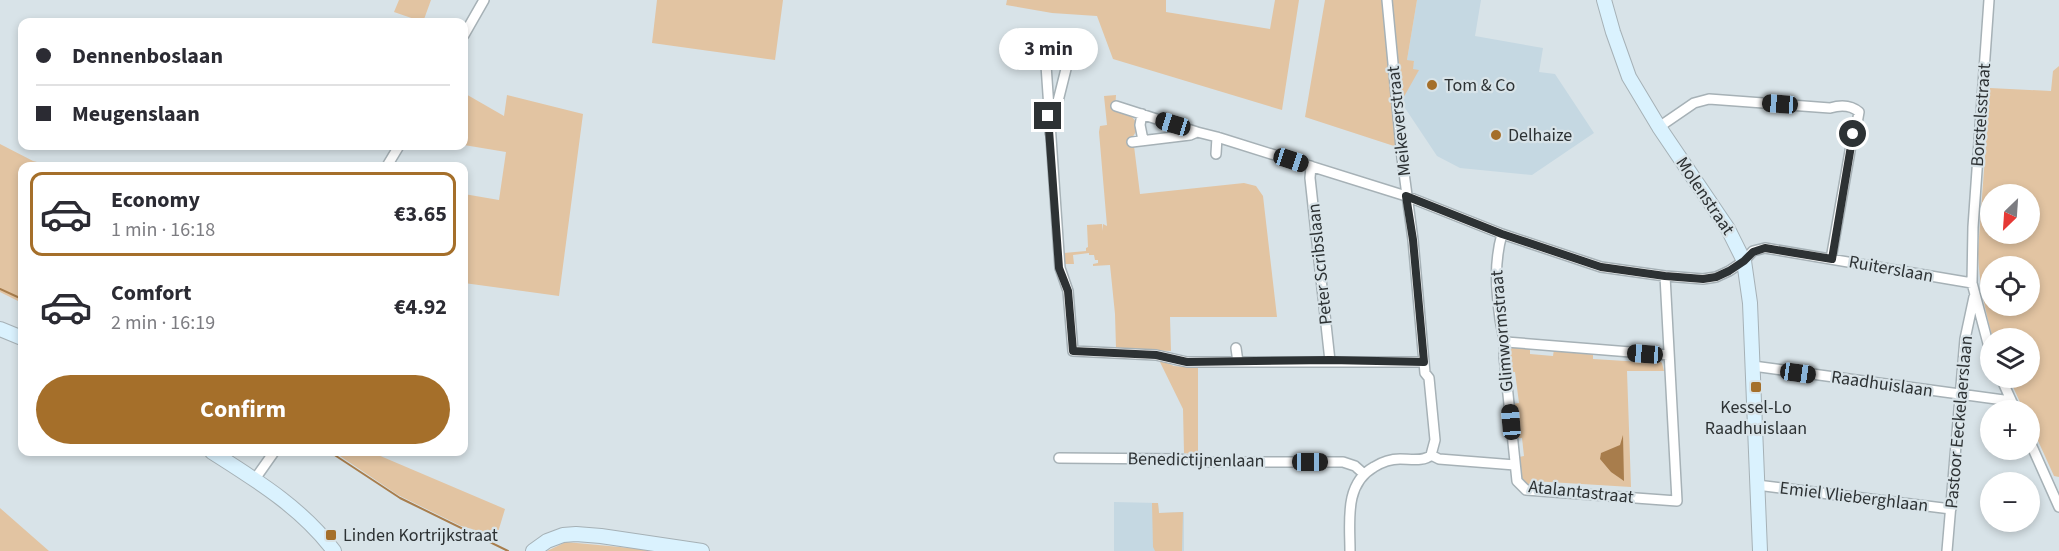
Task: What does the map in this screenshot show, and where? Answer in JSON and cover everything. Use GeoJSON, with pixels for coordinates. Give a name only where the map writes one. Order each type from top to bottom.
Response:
{"type":"FeatureCollection","features":[{"type":"Feature","properties":{"kind":"street"},"geometry":{"type":"LineString","coordinates":[[468,28],[483,0]]}},
{"type":"Feature","properties":{"kind":"street","name":"Meikeverstraat"},"geometry":{"type":"LineString","coordinates":[[1387,0],[1425,373],[1429,378],[1435,440],[1431,455]]}},
{"type":"Feature","properties":{"kind":"street","name":"Molenstraat"},"geometry":{"type":"LineString","coordinates":[[1604,0],[1612,32],[1629,77],[1659,127],[1728,229],[1744,261],[1750,303],[1754,366],[1760,551]]}},
{"type":"Feature","properties":{"kind":"street","name":"Borstelsstraat"},"geometry":{"type":"LineString","coordinates":[[1983,328],[1972,283],[1973,227],[1989,0]]}},
{"type":"Feature","properties":{"kind":"street"},"geometry":{"type":"LineString","coordinates":[[1050,133],[1066,67],[1061,59],[1051,56],[1046,62],[1050,133],[1059,268],[1068,291],[1073,351],[1156,355],[1187,362],[1330,360],[1424,362]]}},
{"type":"Feature","properties":{"kind":"street"},"geometry":{"type":"LineString","coordinates":[[1047,81],[1062,84]]}},
{"type":"Feature","properties":{"kind":"street"},"geometry":{"type":"LineString","coordinates":[[1659,127],[1694,103],[1709,99],[1830,108],[1854,107],[1859,112],[1832,259]]}},
{"type":"Feature","properties":{"kind":"street","name":"Ruiterslaan"},"geometry":{"type":"LineString","coordinates":[[1116,106],[1406,196],[1502,234],[1601,267],[1703,279],[1716,277],[1744,261],[1753,252],[1765,248],[1972,283]]}},
{"type":"Feature","properties":{"kind":"street"},"geometry":{"type":"LineString","coordinates":[[1142,114],[1140,125],[1143,140]]}},
{"type":"Feature","properties":{"kind":"street"},"geometry":{"type":"LineString","coordinates":[[1132,141],[1190,135],[1197,132]]}},
{"type":"Feature","properties":{"kind":"street"},"geometry":{"type":"LineString","coordinates":[[1216,154],[1217,137]]}},
{"type":"Feature","properties":{"kind":"street","name":"Peter Scribslaan"},"geometry":{"type":"LineString","coordinates":[[1311,166],[1310,178],[1330,360]]}},
{"type":"Feature","properties":{"kind":"street","name":"Glimwormstraat"},"geometry":{"type":"LineString","coordinates":[[1502,234],[1496,254],[1496,269],[1500,321],[1506,342],[1504,356],[1515,465]]}},
{"type":"Feature","properties":{"kind":"street"},"geometry":{"type":"LineString","coordinates":[[1506,342],[1668,355],[1665,276]]}},
{"type":"Feature","properties":{"kind":"street","name":"Pastoor Eeckelaerslaan"},"geometry":{"type":"LineString","coordinates":[[1947,551],[1965,339],[1975,294]]}},
{"type":"Feature","properties":{"kind":"street"},"geometry":{"type":"LineString","coordinates":[[0,329],[18,336]]}},
{"type":"Feature","properties":{"kind":"street"},"geometry":{"type":"LineString","coordinates":[[1965,339],[1980,338]]}},
{"type":"Feature","properties":{"kind":"street"},"geometry":{"type":"LineString","coordinates":[[1236,348],[1238,362]]}},
{"type":"Feature","properties":{"kind":"street","name":"Atalantastraat"},"geometry":{"type":"LineString","coordinates":[[1364,474],[1382,463],[1397,459],[1426,459],[1431,455],[1439,459],[1515,465],[1517,481],[1526,490],[1677,501],[1668,355]]}},
{"type":"Feature","properties":{"kind":"street","name":"Raadhuislaan"},"geometry":{"type":"LineString","coordinates":[[1754,366],[1997,400]]}},
{"type":"Feature","properties":{"kind":"street"},"geometry":{"type":"LineString","coordinates":[[218,456],[255,479],[315,527],[334,551]]}},
{"type":"Feature","properties":{"kind":"street"},"geometry":{"type":"LineString","coordinates":[[255,479],[271,456]]}},
{"type":"Feature","properties":{"kind":"street","name":"Benedictijnenlaan"},"geometry":{"type":"LineString","coordinates":[[1059,458],[1179,459],[1199,462],[1343,462],[1355,466],[1364,474]]}},
{"type":"Feature","properties":{"kind":"street"},"geometry":{"type":"LineString","coordinates":[[2038,460],[2059,507]]}},
{"type":"Feature","properties":{"kind":"street"},"geometry":{"type":"LineString","coordinates":[[1350,551],[1351,500],[1364,474]]}},
{"type":"Feature","properties":{"kind":"street"},"geometry":{"type":"LineString","coordinates":[[2049,485],[2059,481]]}},
{"type":"Feature","properties":{"kind":"street","name":"Emiel Vlieberghlaan"},"geometry":{"type":"LineString","coordinates":[[1757,485],[1951,509]]}},
{"type":"Feature","properties":{"kind":"street"},"geometry":{"type":"LineString","coordinates":[[533,551],[547,541],[563,535],[601,536],[702,551]]}},
{"type":"Feature","properties":{"kind":"shaded area"},"geometry":{"type":"Polygon","coordinates":[[[399,0],[431,0],[424,18],[411,18],[394,12],[399,0]]]}},
{"type":"Feature","properties":{"kind":"shaded area"},"geometry":{"type":"Polygon","coordinates":[[[657,0],[783,0],[775,60],[652,43],[657,0]]]}},
{"type":"Feature","properties":{"kind":"shaded area"},"geometry":{"type":"Polygon","coordinates":[[[1007,0],[1166,0],[1166,12],[1270,29],[1275,0],[1299,0],[1282,110],[1113,59],[1097,16],[1052,13],[1006,5],[1007,0]]]}},
{"type":"Feature","properties":{"kind":"shaded area"},"geometry":{"type":"Polygon","coordinates":[[[1325,0],[1417,0],[1407,60],[1414,61],[1413,69],[1419,70],[1401,102],[1397,147],[1305,117],[1325,0]]]}},
{"type":"Feature","properties":{"kind":"shaded area"},"geometry":{"type":"Polygon","coordinates":[[[1417,0],[1481,0],[1475,36],[1543,48],[1539,72],[1555,74],[1594,133],[1532,175],[1460,168],[1437,156],[1401,102],[1414,62],[1407,60],[1417,0]]]}},
{"type":"Feature","properties":{"kind":"shaded area"},"geometry":{"type":"Polygon","coordinates":[[[2059,66],[2059,477],[2054,476],[2040,445],[2040,400],[2019,400],[2014,388],[2040,388],[2040,328],[1990,328],[1987,316],[2040,316],[2040,256],[1980,256],[1980,275],[1978,252],[1980,225],[1980,244],[2040,244],[2040,184],[1983,184],[1990,88],[2051,91],[2053,71],[2059,66]]]}},
{"type":"Feature","properties":{"kind":"shaded area"},"geometry":{"type":"Polygon","coordinates":[[[468,95],[504,116],[507,95],[583,114],[559,296],[468,284],[468,195],[499,200],[506,152],[468,146],[468,95]]]}},
{"type":"Feature","properties":{"kind":"shaded area"},"geometry":{"type":"Polygon","coordinates":[[[1116,95],[1115,110],[1133,118],[1138,128],[1131,140],[1134,146],[1140,194],[1244,183],[1256,186],[1263,196],[1277,317],[1170,317],[1171,351],[1116,348],[1110,265],[1093,266],[1098,263],[1098,260],[1095,260],[1094,255],[1089,255],[1089,253],[1073,255],[1074,264],[1065,264],[1064,253],[1086,251],[1088,247],[1087,225],[1102,224],[1103,231],[1103,224],[1107,226],[1099,132],[1100,126],[1107,125],[1104,96],[1116,95]]]}},
{"type":"Feature","properties":{"kind":"shaded area"},"geometry":{"type":"Polygon","coordinates":[[[0,144],[37,162],[18,162],[18,301],[0,292],[0,144]]]}},
{"type":"Feature","properties":{"kind":"shaded area"},"geometry":{"type":"Polygon","coordinates":[[[1516,346],[1530,347],[1530,354],[1553,356],[1554,349],[1593,352],[1593,359],[1642,362],[1642,356],[1655,357],[1662,363],[1664,371],[1627,371],[1631,487],[1533,481],[1533,487],[1525,483],[1521,476],[1519,457],[1524,456],[1522,438],[1516,438],[1512,404],[1519,403],[1515,372],[1509,373],[1508,365],[1510,350],[1516,346]]]}},
{"type":"Feature","properties":{"kind":"shaded area"},"geometry":{"type":"Polygon","coordinates":[[[1159,360],[1174,366],[1198,368],[1198,455],[1184,453],[1183,409],[1159,360]]]}},
{"type":"Feature","properties":{"kind":"shaded area"},"geometry":{"type":"Polygon","coordinates":[[[1623,435],[1624,481],[1611,472],[1600,459],[1601,453],[1620,445],[1623,435]]]}},
{"type":"Feature","properties":{"kind":"shaded area"},"geometry":{"type":"Polygon","coordinates":[[[340,456],[380,456],[505,509],[495,542],[398,495],[340,456]]]}},
{"type":"Feature","properties":{"kind":"shaded area"},"geometry":{"type":"Polygon","coordinates":[[[1114,502],[1158,503],[1159,513],[1184,512],[1184,551],[1114,551],[1114,502]]]}},
{"type":"Feature","properties":{"kind":"shaded area"},"geometry":{"type":"Polygon","coordinates":[[[1152,503],[1158,503],[1159,513],[1183,512],[1182,551],[1155,551],[1152,503]]]}},
{"type":"Feature","properties":{"kind":"shaded area"},"geometry":{"type":"Polygon","coordinates":[[[0,508],[49,551],[0,551],[0,508]]]}},
{"type":"Feature","properties":{"kind":"shaded area"},"geometry":{"type":"Polygon","coordinates":[[[566,542],[662,551],[547,551],[566,542]]]}},
{"type":"Feature","properties":{"kind":"waterway"},"geometry":{"type":"LineString","coordinates":[[0,289],[18,297]]}},
{"type":"Feature","properties":{"kind":"waterway"},"geometry":{"type":"LineString","coordinates":[[336,456],[400,498],[508,551]]}},
{"type":"Feature","properties":{"kind":"place","name":"Tom & Co"},"geometry":{"type":"Point","coordinates":[1432,85]}},
{"type":"Feature","properties":{"kind":"place","name":"Delhaize"},"geometry":{"type":"Point","coordinates":[1496,135]}},
{"type":"Feature","properties":{"kind":"place","name":"Kessel-Lo Raadhuislaan"},"geometry":{"type":"Point","coordinates":[1756,387]}},
{"type":"Feature","properties":{"kind":"place","name":"Linden Kortrijkstraat"},"geometry":{"type":"Point","coordinates":[331,535]}},
{"type":"Feature","properties":{"kind":"route"},"geometry":{"type":"LineString","coordinates":[[1048,116],[1059,268],[1068,291],[1073,351],[1156,355],[1187,362],[1330,360],[1424,362],[1413,240],[1406,196],[1502,234],[1601,267],[1703,279],[1716,277],[1729,271],[1753,252],[1765,248],[1832,259],[1853,134]]}}]}
